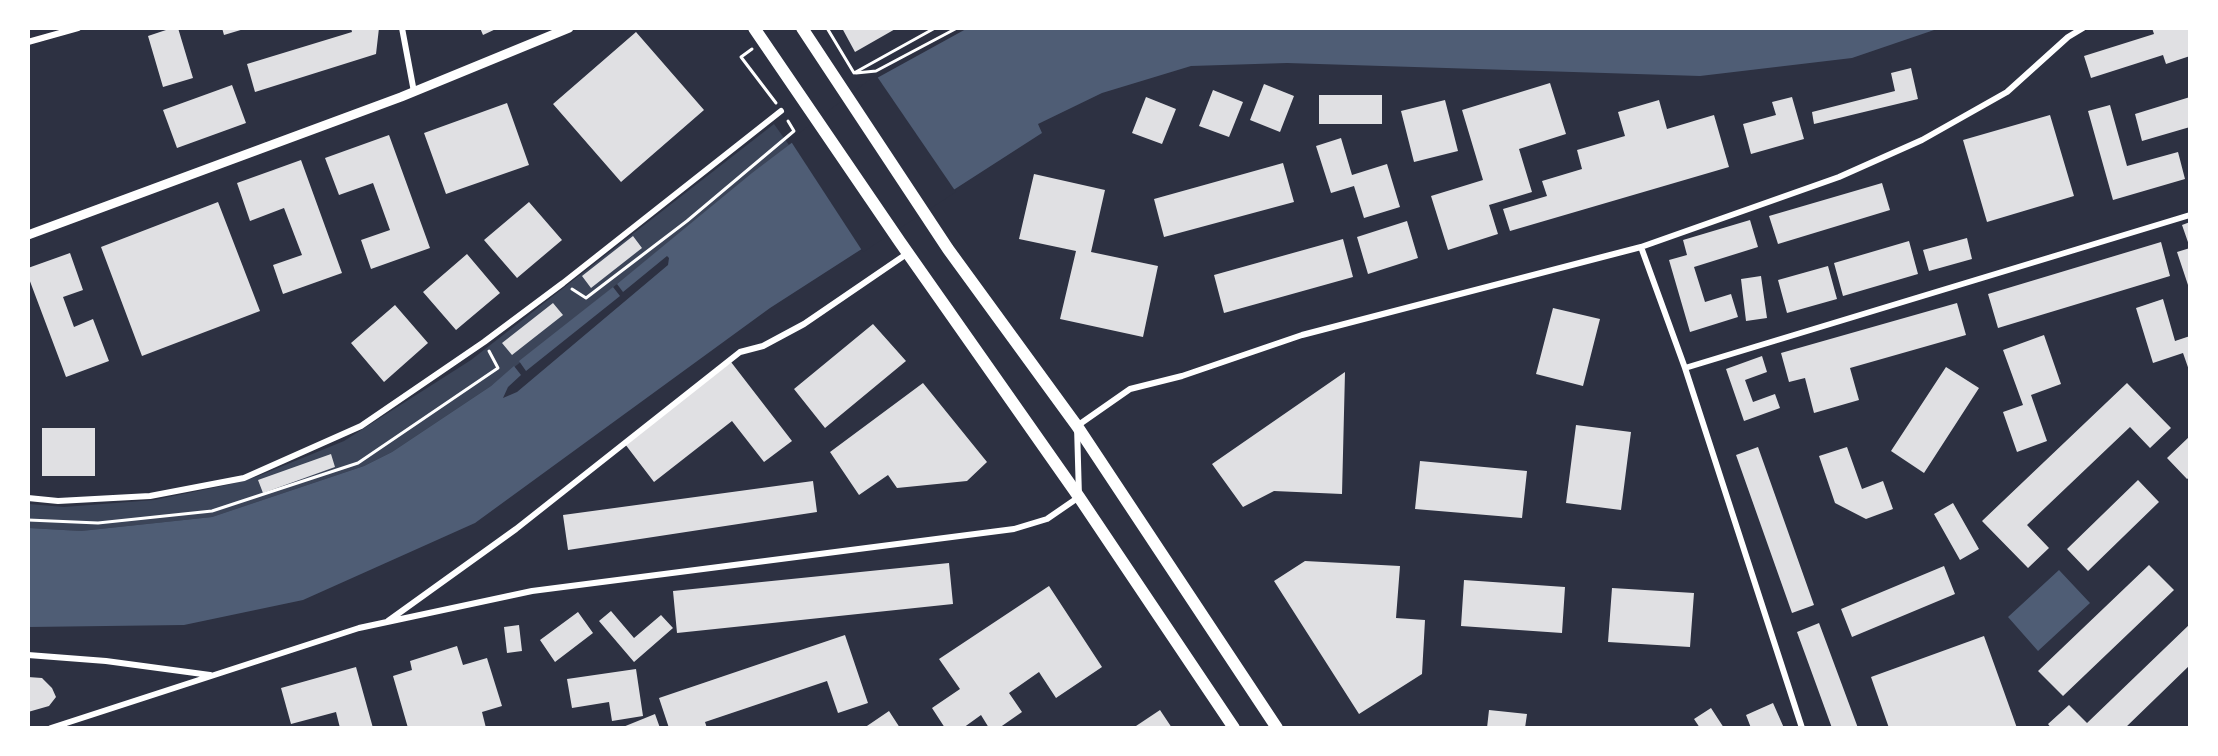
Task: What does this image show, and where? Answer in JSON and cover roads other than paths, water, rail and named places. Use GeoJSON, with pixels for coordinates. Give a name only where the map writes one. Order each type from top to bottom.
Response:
{"type":"FeatureCollection","features":[{"type":"Feature","properties":{"kind":"main road"},"geometry":{"type":"LineString","coordinates":[[802,28],[948,249],[1077,426],[1277,728]]}},
{"type":"Feature","properties":{"kind":"main road"},"geometry":{"type":"LineString","coordinates":[[757,33],[1079,497],[1234,728]]}},
{"type":"Feature","properties":{"kind":"street"},"geometry":{"type":"LineString","coordinates":[[28,42],[78,28]]}},
{"type":"Feature","properties":{"kind":"street"},"geometry":{"type":"LineString","coordinates":[[402,28],[414,92]]}},
{"type":"Feature","properties":{"kind":"street"},"geometry":{"type":"LineString","coordinates":[[28,236],[414,92],[569,28]]}},
{"type":"Feature","properties":{"kind":"street"},"geometry":{"type":"LineString","coordinates":[[51,728],[360,628],[532,591],[1014,529],[1047,519],[1079,497],[1077,426],[1130,389],[1182,376],[1302,336],[1641,247],[1839,177],[1922,141],[2007,92],[2068,37],[2083,28]]}},
{"type":"Feature","properties":{"kind":"street"},"geometry":{"type":"LineString","coordinates":[[28,498],[58,501],[150,496],[244,478],[361,426],[453,365],[563,283],[781,111]]}},
{"type":"Feature","properties":{"kind":"street"},"geometry":{"type":"LineString","coordinates":[[1685,368],[2190,215]]}},
{"type":"Feature","properties":{"kind":"street"},"geometry":{"type":"LineString","coordinates":[[1641,247],[1685,368],[1802,728]]}},
{"type":"Feature","properties":{"kind":"street"},"geometry":{"type":"LineString","coordinates":[[385,623],[516,529],[740,352],[764,346],[804,324],[908,253]]}},
{"type":"Feature","properties":{"kind":"street"},"geometry":{"type":"LineString","coordinates":[[28,655],[106,661],[212,676]]}}]}
